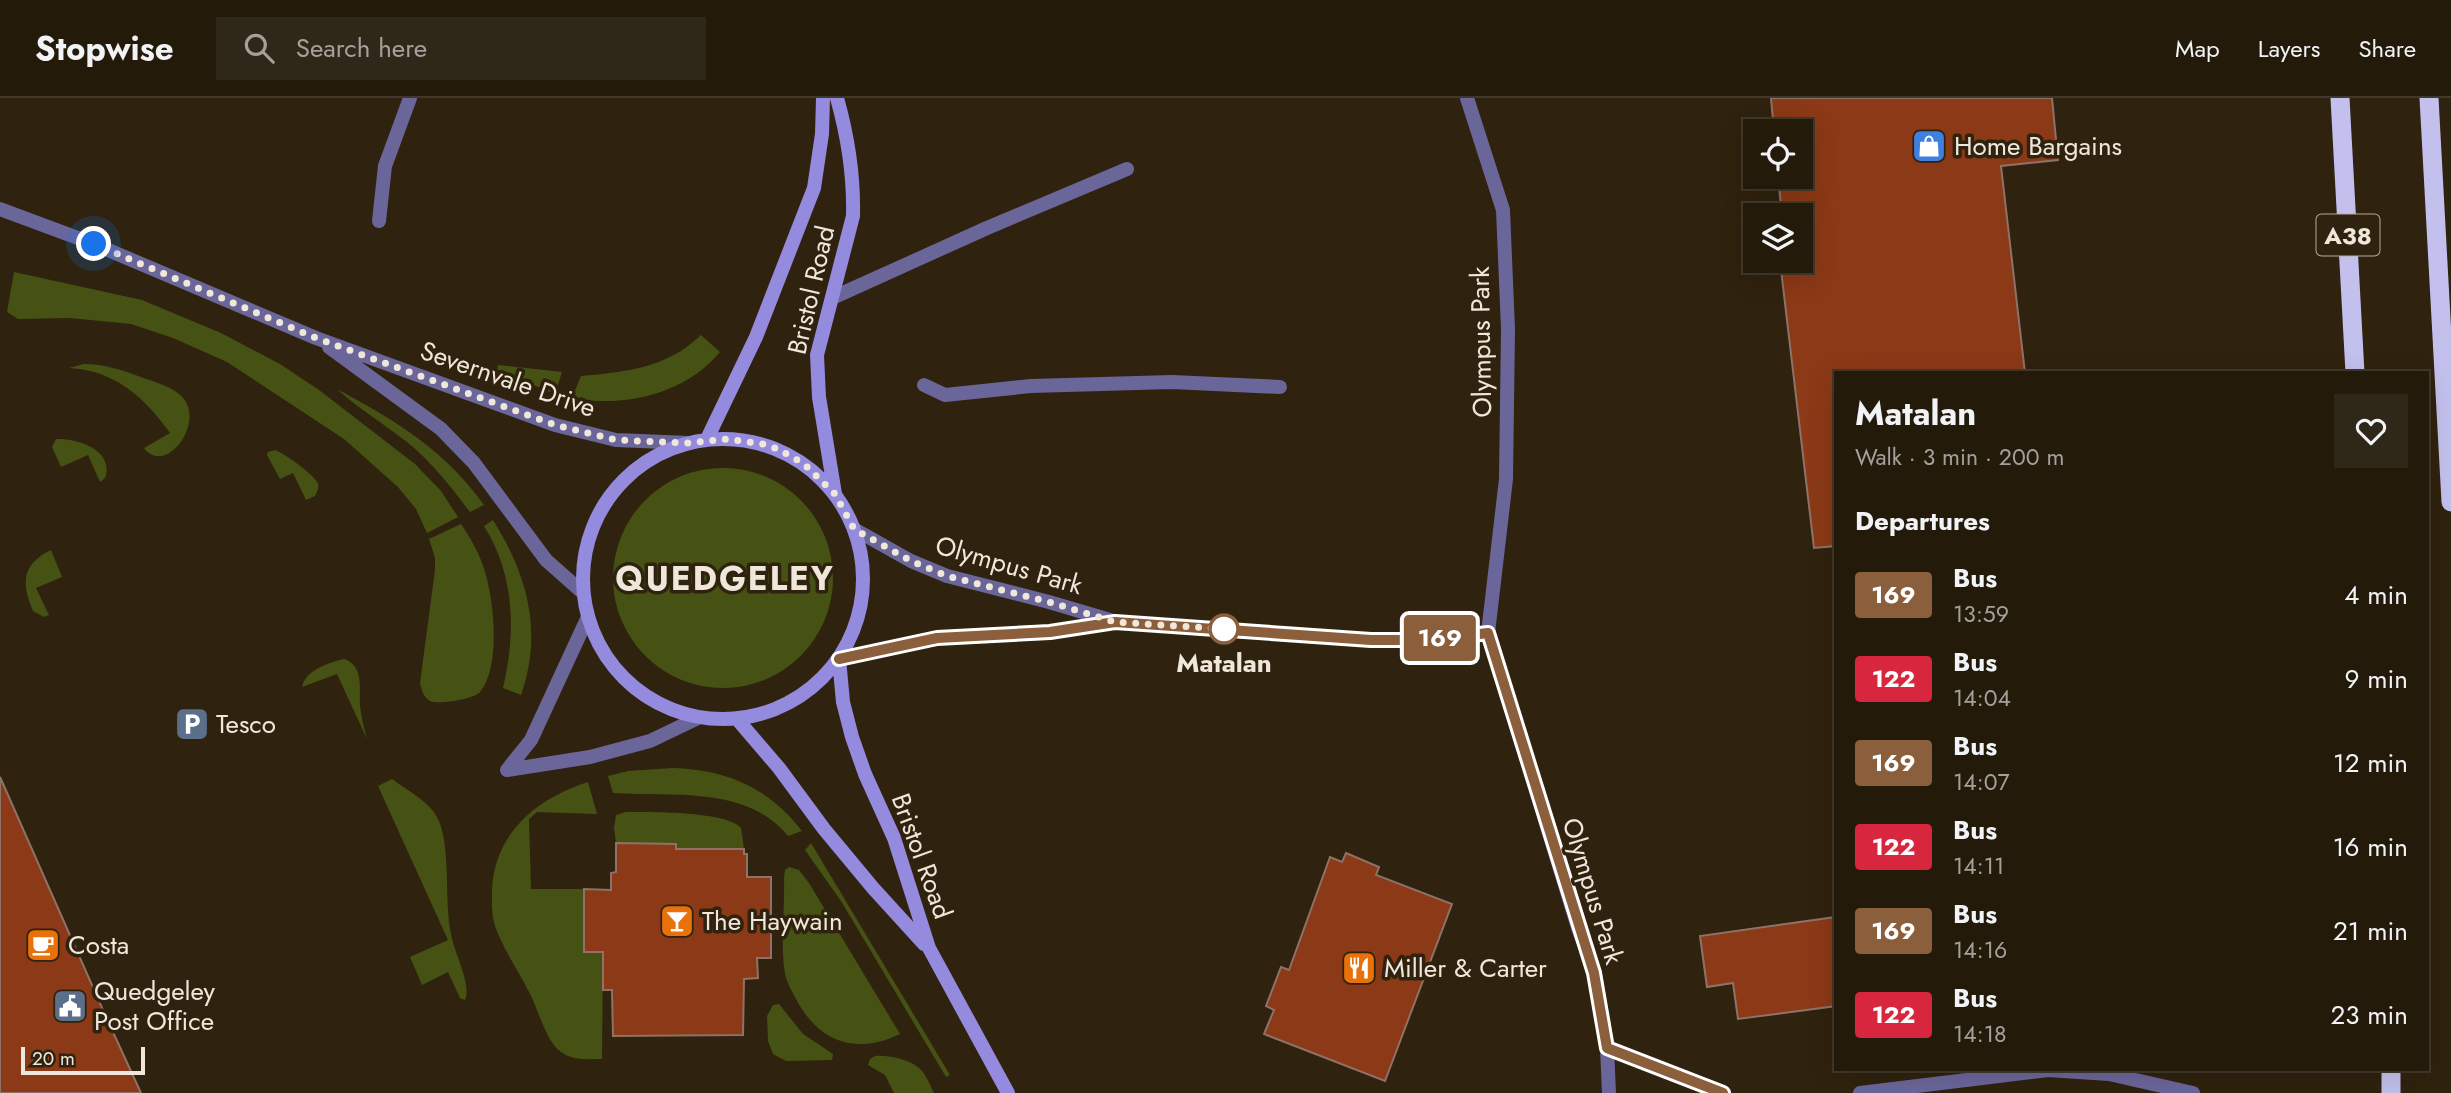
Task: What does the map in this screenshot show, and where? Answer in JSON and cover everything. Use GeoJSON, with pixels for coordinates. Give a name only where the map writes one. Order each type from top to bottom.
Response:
{"type":"FeatureCollection","features":[{"type":"Feature","properties":{"kind":"highway","name":"A38"},"geometry":{"type":"LineString","coordinates":[[2340,98],[2355,371]]}},
{"type":"Feature","properties":{"kind":"highway"},"geometry":{"type":"LineString","coordinates":[[2429,98],[2451,502]]}},
{"type":"Feature","properties":{"kind":"highway"},"geometry":{"type":"LineString","coordinates":[[2391,1071],[2391,1093]]}},
{"type":"Feature","properties":{"kind":"main road","name":"Bristol Road"},"geometry":{"type":"LineString","coordinates":[[707,439],[756,337],[814,188],[822,134],[823,98]]}},
{"type":"Feature","properties":{"kind":"main road","name":"Bristol Road"},"geometry":{"type":"LineString","coordinates":[[835,494],[819,397],[817,355],[853,216],[854,197],[848,136],[837,98]]}},
{"type":"Feature","properties":{"kind":"main road"},"geometry":{"type":"LineString","coordinates":[[727,439],[778,449],[804,464],[835,494],[854,529],[863,566],[863,593],[851,637],[839,659],[805,694],[772,711],[737,719],[698,718],[647,698],[615,671],[593,635],[587,618],[581,591],[583,556],[593,525],[607,500],[639,466],[654,456],[689,443],[727,439]]}},
{"type":"Feature","properties":{"kind":"main road","name":"Bristol Road"},"geometry":{"type":"LineString","coordinates":[[839,659],[843,702],[852,737],[865,774],[894,838],[929,948],[1008,1093]]}},
{"type":"Feature","properties":{"kind":"main road","name":"Bristol Road"},"geometry":{"type":"LineString","coordinates":[[737,719],[873,888],[929,948]]}},
{"type":"Feature","properties":{"kind":"street"},"geometry":{"type":"LineString","coordinates":[[379,221],[385,166],[410,98]]}},
{"type":"Feature","properties":{"kind":"street","name":"Olympus Park"},"geometry":{"type":"LineString","coordinates":[[1467,98],[1503,211],[1508,329],[1506,479],[1488,633],[1594,973],[1607,1048],[1609,1093]]}},
{"type":"Feature","properties":{"kind":"street"},"geometry":{"type":"LineString","coordinates":[[832,298],[1127,169]]}},
{"type":"Feature","properties":{"kind":"street","name":"Severnvale Drive"},"geometry":{"type":"LineString","coordinates":[[0,209],[94,244],[316,338],[555,425],[616,440],[689,443]]}},
{"type":"Feature","properties":{"kind":"street","name":"Severnvale Drive"},"geometry":{"type":"LineString","coordinates":[[316,338],[441,429],[474,463],[546,560],[581,591]]}},
{"type":"Feature","properties":{"kind":"street"},"geometry":{"type":"LineString","coordinates":[[923,385],[945,395],[1031,386],[1120,383],[1172,382],[1280,387]]}},
{"type":"Feature","properties":{"kind":"street","name":"Olympus Park"},"geometry":{"type":"LineString","coordinates":[[854,529],[911,561],[947,576],[1115,622]]}},
{"type":"Feature","properties":{"kind":"street"},"geometry":{"type":"LineString","coordinates":[[587,618],[531,740],[508,770],[590,757],[650,741],[698,718]]}},
{"type":"Feature","properties":{"kind":"street","name":"Olympus Park"},"geometry":{"type":"LineString","coordinates":[[839,659],[937,638],[1050,632],[1115,622],[1371,640],[1429,640],[1488,633]]}},
{"type":"Feature","properties":{"kind":"street"},"geometry":{"type":"LineString","coordinates":[[1607,1048],[1723,1093]]}},
{"type":"Feature","properties":{"kind":"street"},"geometry":{"type":"LineString","coordinates":[[1860,1093],[2040,1071]]}},
{"type":"Feature","properties":{"kind":"street"},"geometry":{"type":"LineString","coordinates":[[2063,1071],[2109,1074],[2193,1093]]}},
{"type":"Feature","properties":{"kind":"green space"},"geometry":{"type":"Polygon","coordinates":[[[14,272],[142,300],[221,333],[280,364],[319,390],[415,464],[441,491],[458,517],[427,533],[416,509],[398,487],[344,439],[227,362],[173,338],[131,324],[70,318],[18,319],[7,312],[14,272]]]}},
{"type":"Feature","properties":{"kind":"green space"},"geometry":{"type":"Polygon","coordinates":[[[701,335],[720,352],[690,378],[672,388],[633,399],[613,401],[572,398],[581,376],[630,370],[660,361],[674,355],[701,335]]]}},
{"type":"Feature","properties":{"kind":"green space"},"geometry":{"type":"Polygon","coordinates":[[[84,364],[127,372],[164,385],[180,395],[189,410],[189,422],[179,444],[162,456],[153,455],[144,448],[170,433],[150,408],[115,380],[86,370],[69,368],[84,364]]]}},
{"type":"Feature","properties":{"kind":"green space"},"geometry":{"type":"Polygon","coordinates":[[[498,365],[562,372],[555,394],[497,370],[498,365]]]}},
{"type":"Feature","properties":{"kind":"green space"},"geometry":{"type":"Polygon","coordinates":[[[337,389],[418,438],[469,485],[484,505],[470,512],[441,475],[416,450],[337,389]]]}},
{"type":"Feature","properties":{"kind":"green space"},"geometry":{"type":"Polygon","coordinates":[[[56,439],[74,441],[99,453],[107,468],[105,478],[100,482],[88,455],[61,467],[52,447],[56,439]]]}},
{"type":"Feature","properties":{"kind":"green space"},"geometry":{"type":"Polygon","coordinates":[[[275,450],[316,480],[318,487],[315,496],[306,500],[293,473],[280,479],[267,455],[275,450]]]}},
{"type":"Feature","properties":{"kind":"green space"},"geometry":{"type":"Polygon","coordinates":[[[712,468],[734,468],[765,476],[784,486],[801,500],[815,517],[825,536],[833,578],[825,620],[815,639],[801,656],[784,670],[765,680],[734,688],[712,688],[671,675],[653,663],[638,648],[621,620],[613,589],[613,567],[626,526],[638,508],[653,493],[681,476],[712,468]]]}},
{"type":"Feature","properties":{"kind":"green space"},"geometry":{"type":"Polygon","coordinates":[[[493,520],[515,562],[528,605],[531,649],[521,695],[503,688],[510,646],[510,605],[502,564],[484,526],[493,520]]]}},
{"type":"Feature","properties":{"kind":"green space"},"geometry":{"type":"Polygon","coordinates":[[[461,524],[478,553],[488,584],[494,634],[491,667],[487,681],[477,695],[456,701],[434,702],[423,693],[420,683],[435,570],[435,558],[429,539],[461,524]]]}},
{"type":"Feature","properties":{"kind":"green space"},"geometry":{"type":"Polygon","coordinates":[[[51,550],[62,577],[36,588],[49,615],[44,617],[33,611],[26,583],[29,568],[34,561],[51,550]]]}},
{"type":"Feature","properties":{"kind":"green space"},"geometry":{"type":"Polygon","coordinates":[[[345,659],[358,673],[360,709],[367,739],[337,674],[302,687],[313,671],[345,659]]]}},
{"type":"Feature","properties":{"kind":"green space"},"geometry":{"type":"Polygon","coordinates":[[[673,768],[711,772],[745,784],[775,803],[802,831],[788,836],[771,820],[751,808],[730,801],[683,795],[613,793],[608,776],[628,771],[673,768]]]}},
{"type":"Feature","properties":{"kind":"green space"},"geometry":{"type":"Polygon","coordinates":[[[392,779],[425,803],[435,814],[443,833],[449,921],[466,986],[465,1000],[460,998],[448,972],[422,985],[410,957],[448,940],[378,786],[392,779]]]}},
{"type":"Feature","properties":{"kind":"green space"},"geometry":{"type":"Polygon","coordinates":[[[588,782],[597,814],[537,812],[529,819],[531,889],[584,889],[584,951],[603,952],[602,1059],[570,1057],[551,1041],[498,935],[492,908],[495,869],[501,850],[511,834],[522,820],[552,797],[588,782]]]}},
{"type":"Feature","properties":{"kind":"green space"},"geometry":{"type":"Polygon","coordinates":[[[626,812],[705,815],[733,822],[741,828],[744,849],[676,849],[675,844],[616,843],[616,815],[626,812]]]}},
{"type":"Feature","properties":{"kind":"green space"},"geometry":{"type":"Polygon","coordinates":[[[811,843],[950,1075],[946,1077],[841,901],[805,850],[811,843]]]}},
{"type":"Feature","properties":{"kind":"green space"},"geometry":{"type":"Polygon","coordinates":[[[789,867],[799,870],[809,883],[900,1034],[868,1044],[854,1044],[827,1035],[805,1014],[785,974],[784,877],[785,870],[789,867]]]}},
{"type":"Feature","properties":{"kind":"green space"},"geometry":{"type":"Polygon","coordinates":[[[779,1004],[803,1034],[833,1054],[832,1060],[786,1061],[773,1054],[768,1041],[767,1016],[773,1005],[779,1004]]]}},
{"type":"Feature","properties":{"kind":"green space"},"geometry":{"type":"Polygon","coordinates":[[[875,1056],[898,1058],[919,1068],[934,1093],[894,1093],[885,1075],[868,1065],[870,1059],[875,1056]]]}},
{"type":"Feature","properties":{"kind":"building"},"geometry":{"type":"Polygon","coordinates":[[[1771,98],[2052,98],[2058,160],[2001,166],[2025,371],[1834,371],[1834,546],[1814,548],[1781,273],[1813,273],[1813,203],[1781,203],[1779,189],[1813,189],[1813,119],[1773,119],[1771,98]]]}},
{"type":"Feature","properties":{"kind":"building"},"geometry":{"type":"Polygon","coordinates":[[[0,777],[107,1019],[141,1093],[0,1093],[0,777]]]}},
{"type":"Feature","properties":{"kind":"building","name":"The Haywain"},"geometry":{"type":"Polygon","coordinates":[[[616,843],[676,844],[676,849],[744,849],[744,854],[747,854],[747,877],[771,877],[771,958],[757,958],[758,978],[744,979],[743,1035],[613,1036],[612,990],[603,990],[603,952],[584,952],[584,889],[611,890],[611,873],[616,872],[616,843]]]}},
{"type":"Feature","properties":{"kind":"building","name":"Miller & Carter"},"geometry":{"type":"Polygon","coordinates":[[[1346,853],[1379,867],[1376,875],[1452,904],[1385,1081],[1264,1034],[1274,1010],[1266,1006],[1281,967],[1289,970],[1330,857],[1342,862],[1346,853]]]}},
{"type":"Feature","properties":{"kind":"building"},"geometry":{"type":"Polygon","coordinates":[[[1834,917],[1834,1006],[1738,1019],[1733,983],[1707,987],[1700,936],[1834,917]]]}},
{"type":"Feature","properties":{"kind":"bus line","name":"169"},"geometry":{"type":"LineString","coordinates":[[839,659],[937,638],[990,633],[1050,632],[1115,622],[1371,640],[1429,640],[1488,633],[1594,973],[1607,1048],[1723,1093]]}},
{"type":"Feature","properties":{"kind":"place","name":"Home Bargains"},"geometry":{"type":"Point","coordinates":[1929,146]}},
{"type":"Feature","properties":{"kind":"place","name":"Matalan"},"geometry":{"type":"Point","coordinates":[1224,629]}},
{"type":"Feature","properties":{"kind":"place","name":"Tesco"},"geometry":{"type":"Point","coordinates":[192,724]}},
{"type":"Feature","properties":{"kind":"place","name":"The Haywain"},"geometry":{"type":"Point","coordinates":[677,921]}},
{"type":"Feature","properties":{"kind":"place","name":"Costa"},"geometry":{"type":"Point","coordinates":[43,945]}},
{"type":"Feature","properties":{"kind":"place","name":"Miller & Carter"},"geometry":{"type":"Point","coordinates":[1359,968]}},
{"type":"Feature","properties":{"kind":"place","name":"Quedgeley Post Office"},"geometry":{"type":"Point","coordinates":[70,1006]}},
{"type":"Feature","properties":{"kind":"district","name":"QUEDGELEY"},"geometry":{"type":"Point","coordinates":[725,578]}},
{"type":"Feature","properties":{"kind":"route"},"geometry":{"type":"LineString","coordinates":[[94,244],[316,338],[515,408],[555,425],[616,440],[689,443],[727,439],[778,449],[804,464],[835,494],[854,529],[911,561],[947,576],[1115,622],[1224,629]]}}]}
